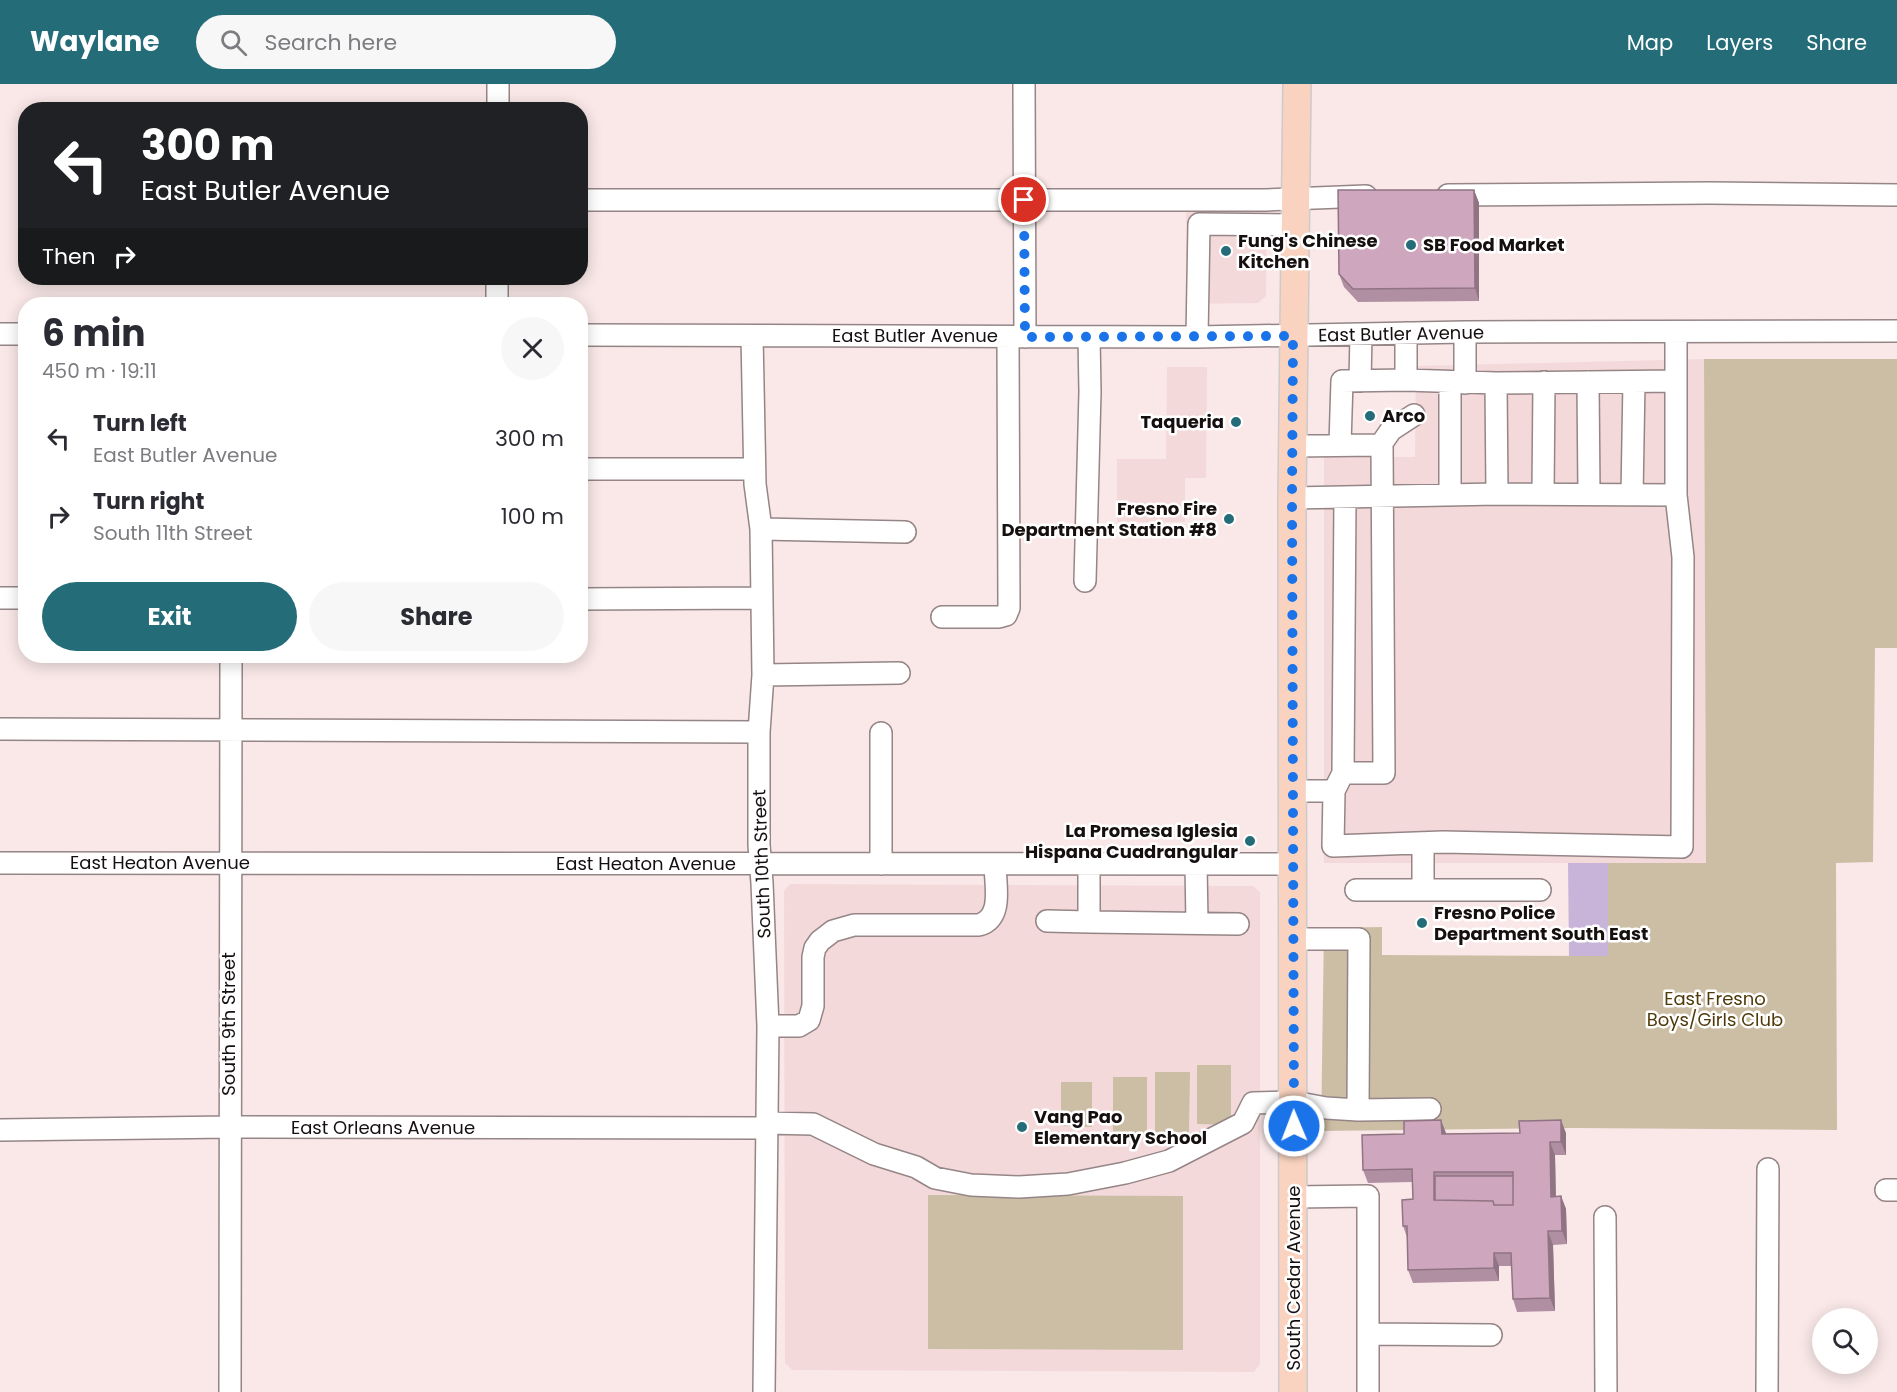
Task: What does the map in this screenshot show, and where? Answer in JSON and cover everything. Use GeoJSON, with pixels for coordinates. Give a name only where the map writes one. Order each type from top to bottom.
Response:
{"type":"FeatureCollection","features":[{"type":"Feature","properties":{"kind":"main road","name":"South Cedar Avenue"},"geometry":{"type":"LineString","coordinates":[[1293,1392],[1292,446],[1296,84]]}},
{"type":"Feature","properties":{"kind":"street"},"geometry":{"type":"LineString","coordinates":[[498,84],[498,102]]}},
{"type":"Feature","properties":{"kind":"street"},"geometry":{"type":"LineString","coordinates":[[942,617],[999,617],[1006,615],[1009,608],[1017,337],[1024,200],[1024,84]]}},
{"type":"Feature","properties":{"kind":"street"},"geometry":{"type":"LineString","coordinates":[[1428,195],[1709,193],[1897,195]]}},
{"type":"Feature","properties":{"kind":"street"},"geometry":{"type":"LineString","coordinates":[[588,200],[1024,200],[1381,196]]}},
{"type":"Feature","properties":{"kind":"street"},"geometry":{"type":"LineString","coordinates":[[1197,337],[1199,225],[1294,225]]}},
{"type":"Feature","properties":{"kind":"street","name":"East Butler Avenue"},"geometry":{"type":"LineString","coordinates":[[588,335],[1197,337],[1465,332],[1897,331]]}},
{"type":"Feature","properties":{"kind":"street"},"geometry":{"type":"LineString","coordinates":[[1450,495],[1457,382],[1465,332]]}},
{"type":"Feature","properties":{"kind":"street"},"geometry":{"type":"LineString","coordinates":[[1345,497],[1338,782],[1333,846],[1423,843],[1682,847],[1683,557],[1676,495],[1676,332]]}},
{"type":"Feature","properties":{"kind":"street"},"geometry":{"type":"LineString","coordinates":[[1406,333],[1406,380]]}},
{"type":"Feature","properties":{"kind":"street"},"geometry":{"type":"LineString","coordinates":[[0,334],[18,334]]}},
{"type":"Feature","properties":{"kind":"street"},"geometry":{"type":"LineString","coordinates":[[1360,381],[1361,334]]}},
{"type":"Feature","properties":{"kind":"street","name":"South 10th Street"},"geometry":{"type":"LineString","coordinates":[[752,336],[754,469],[761,529],[763,675],[759,732],[760,865],[768,1026],[764,1392]]}},
{"type":"Feature","properties":{"kind":"street"},"geometry":{"type":"LineString","coordinates":[[1085,581],[1089,337]]}},
{"type":"Feature","properties":{"kind":"street"},"geometry":{"type":"LineString","coordinates":[[1340,444],[1342,381],[1406,380],[1496,383],[1676,381]]}},
{"type":"Feature","properties":{"kind":"street"},"geometry":{"type":"LineString","coordinates":[[1543,495],[1544,382]]}},
{"type":"Feature","properties":{"kind":"street"},"geometry":{"type":"LineString","coordinates":[[1588,382],[1589,495]]}},
{"type":"Feature","properties":{"kind":"street"},"geometry":{"type":"LineString","coordinates":[[1632,495],[1634,382]]}},
{"type":"Feature","properties":{"kind":"street"},"geometry":{"type":"LineString","coordinates":[[1496,383],[1497,495]]}},
{"type":"Feature","properties":{"kind":"street"},"geometry":{"type":"LineString","coordinates":[[1292,446],[1340,444],[1374,446],[1382,443],[1391,430],[1414,415]]}},
{"type":"Feature","properties":{"kind":"street"},"geometry":{"type":"LineString","coordinates":[[1293,791],[1384,773],[1382,443]]}},
{"type":"Feature","properties":{"kind":"street"},"geometry":{"type":"LineString","coordinates":[[588,469],[754,469]]}},
{"type":"Feature","properties":{"kind":"street"},"geometry":{"type":"LineString","coordinates":[[1292,498],[1676,495]]}},
{"type":"Feature","properties":{"kind":"street"},"geometry":{"type":"LineString","coordinates":[[761,529],[905,532]]}},
{"type":"Feature","properties":{"kind":"street"},"geometry":{"type":"LineString","coordinates":[[0,598],[18,598]]}},
{"type":"Feature","properties":{"kind":"street"},"geometry":{"type":"LineString","coordinates":[[588,599],[762,598]]}},
{"type":"Feature","properties":{"kind":"street","name":"South 9th Street"},"geometry":{"type":"LineString","coordinates":[[230,1392],[231,663]]}},
{"type":"Feature","properties":{"kind":"street"},"geometry":{"type":"LineString","coordinates":[[763,675],[899,673]]}},
{"type":"Feature","properties":{"kind":"street"},"geometry":{"type":"LineString","coordinates":[[0,729],[759,732]]}},
{"type":"Feature","properties":{"kind":"street"},"geometry":{"type":"LineString","coordinates":[[881,733],[881,864]]}},
{"type":"Feature","properties":{"kind":"street"},"geometry":{"type":"LineString","coordinates":[[1423,843],[1423,889]]}},
{"type":"Feature","properties":{"kind":"street","name":"East Heaton Avenue"},"geometry":{"type":"LineString","coordinates":[[0,863],[1293,864]]}},
{"type":"Feature","properties":{"kind":"street"},"geometry":{"type":"LineString","coordinates":[[768,1026],[800,1026],[809,1020],[813,1006],[815,948],[833,931],[854,925],[985,924],[992,918],[996,909],[995,864]]}},
{"type":"Feature","properties":{"kind":"street"},"geometry":{"type":"LineString","coordinates":[[1089,864],[1089,922]]}},
{"type":"Feature","properties":{"kind":"street"},"geometry":{"type":"LineString","coordinates":[[1196,864],[1197,923]]}},
{"type":"Feature","properties":{"kind":"street"},"geometry":{"type":"LineString","coordinates":[[1356,890],[1540,890]]}},
{"type":"Feature","properties":{"kind":"street"},"geometry":{"type":"LineString","coordinates":[[1047,921],[1238,924]]}},
{"type":"Feature","properties":{"kind":"street"},"geometry":{"type":"LineString","coordinates":[[1293,939],[1359,939],[1358,1110]]}},
{"type":"Feature","properties":{"kind":"street","name":"East Orleans Avenue"},"geometry":{"type":"LineString","coordinates":[[0,1130],[813,1124],[874,1154],[916,1167],[935,1178],[971,1185],[1019,1187],[1068,1184],[1125,1173],[1169,1161],[1243,1123],[1252,1102],[1294,1102]]}},
{"type":"Feature","properties":{"kind":"street"},"geometry":{"type":"LineString","coordinates":[[1294,1102],[1326,1108],[1358,1110],[1430,1109]]}},
{"type":"Feature","properties":{"kind":"street"},"geometry":{"type":"LineString","coordinates":[[1767,1392],[1768,1169]]}},
{"type":"Feature","properties":{"kind":"street"},"geometry":{"type":"LineString","coordinates":[[1294,1197],[1368,1196],[1368,1392]]}},
{"type":"Feature","properties":{"kind":"street"},"geometry":{"type":"LineString","coordinates":[[1605,1217],[1606,1392]]}},
{"type":"Feature","properties":{"kind":"street"},"geometry":{"type":"LineString","coordinates":[[1368,1334],[1491,1335]]}},
{"type":"Feature","properties":{"kind":"shaded area","name":"Fung's Chinese Kitchen"},"geometry":{"type":"Polygon","coordinates":[[[1186,206],[1267,207],[1266,296],[1258,303],[1187,304],[1186,206]]]}},
{"type":"Feature","properties":{"kind":"shaded area"},"geometry":{"type":"Polygon","coordinates":[[[1704,359],[1706,863],[1324,863],[1324,457],[1415,457],[1416,366],[1704,359]]]}},
{"type":"Feature","properties":{"kind":"shaded area"},"geometry":{"type":"Polygon","coordinates":[[[1167,367],[1207,367],[1206,478],[1185,478],[1185,522],[1117,522],[1117,459],[1166,459],[1167,367]]]}},
{"type":"Feature","properties":{"kind":"shaded area"},"geometry":{"type":"Polygon","coordinates":[[[1568,863],[1608,863],[1608,956],[1569,956],[1568,863]]]}},
{"type":"Feature","properties":{"kind":"shaded area","name":"Vang Pao Elementary School"},"geometry":{"type":"Polygon","coordinates":[[[790,884],[1253,886],[1260,892],[1260,1364],[1254,1372],[792,1370],[785,1363],[784,891],[790,884]]]}},
{"type":"Feature","properties":{"kind":"green space","name":"East Fresno Boys/Girls Club"},"geometry":{"type":"Polygon","coordinates":[[[1704,359],[1897,359],[1897,648],[1875,648],[1873,862],[1836,863],[1837,1130],[1575,1128],[1321,1131],[1324,928],[1382,927],[1382,955],[1608,956],[1608,863],[1706,863],[1704,359]]]}},
{"type":"Feature","properties":{"kind":"green space"},"geometry":{"type":"Polygon","coordinates":[[[1197,1065],[1231,1065],[1231,1125],[1197,1124],[1197,1065]]]}},
{"type":"Feature","properties":{"kind":"green space"},"geometry":{"type":"Polygon","coordinates":[[[1155,1072],[1190,1072],[1189,1132],[1155,1132],[1155,1072]]]}},
{"type":"Feature","properties":{"kind":"green space"},"geometry":{"type":"Polygon","coordinates":[[[1113,1077],[1147,1077],[1147,1137],[1113,1137],[1113,1077]]]}},
{"type":"Feature","properties":{"kind":"green space"},"geometry":{"type":"Polygon","coordinates":[[[1061,1082],[1092,1082],[1092,1127],[1061,1126],[1061,1082]]]}},
{"type":"Feature","properties":{"kind":"green space"},"geometry":{"type":"Polygon","coordinates":[[[928,1195],[1183,1196],[1183,1350],[928,1349],[928,1195]]]}},
{"type":"Feature","properties":{"kind":"building","name":"SB Food Market"},"geometry":{"type":"Polygon","coordinates":[[[1338,190],[1474,190],[1475,288],[1353,289],[1339,274],[1338,190]]]}},
{"type":"Feature","properties":{"kind":"building"},"geometry":{"type":"Polygon","coordinates":[[[1441,1120],[1442,1134],[1520,1133],[1519,1121],[1561,1120],[1561,1142],[1550,1142],[1551,1197],[1561,1196],[1562,1231],[1548,1231],[1550,1298],[1513,1299],[1511,1253],[1494,1253],[1494,1268],[1408,1270],[1407,1226],[1403,1226],[1402,1200],[1413,1199],[1412,1169],[1363,1170],[1362,1135],[1404,1134],[1404,1121],[1441,1120]],[[1434,1172],[1434,1200],[1493,1201],[1494,1205],[1513,1205],[1513,1172],[1434,1172]]]}},
{"type":"Feature","properties":{"kind":"building"},"geometry":{"type":"Polygon","coordinates":[[[1435,1176],[1513,1176],[1513,1205],[1494,1205],[1493,1201],[1435,1200],[1435,1176]]]}},
{"type":"Feature","properties":{"kind":"place","name":"SB Food Market"},"geometry":{"type":"Point","coordinates":[1411,245]}},
{"type":"Feature","properties":{"kind":"place","name":"Fung's Chinese Kitchen"},"geometry":{"type":"Point","coordinates":[1226,251]}},
{"type":"Feature","properties":{"kind":"place","name":"Arco"},"geometry":{"type":"Point","coordinates":[1370,416]}},
{"type":"Feature","properties":{"kind":"place","name":"Taqueria"},"geometry":{"type":"Point","coordinates":[1236,422]}},
{"type":"Feature","properties":{"kind":"place","name":"Fresno Fire Department Station #8"},"geometry":{"type":"Point","coordinates":[1229,519]}},
{"type":"Feature","properties":{"kind":"place","name":"La Promesa Iglesia Hispana Cuadrangular"},"geometry":{"type":"Point","coordinates":[1250,841]}},
{"type":"Feature","properties":{"kind":"place","name":"Fresno Police Department South East"},"geometry":{"type":"Point","coordinates":[1422,923]}},
{"type":"Feature","properties":{"kind":"place","name":"Vang Pao Elementary School"},"geometry":{"type":"Point","coordinates":[1022,1127]}},
{"type":"Feature","properties":{"kind":"route"},"geometry":{"type":"LineString","coordinates":[[1024,200],[1025,337],[1293,336],[1294,1126]]}}]}
